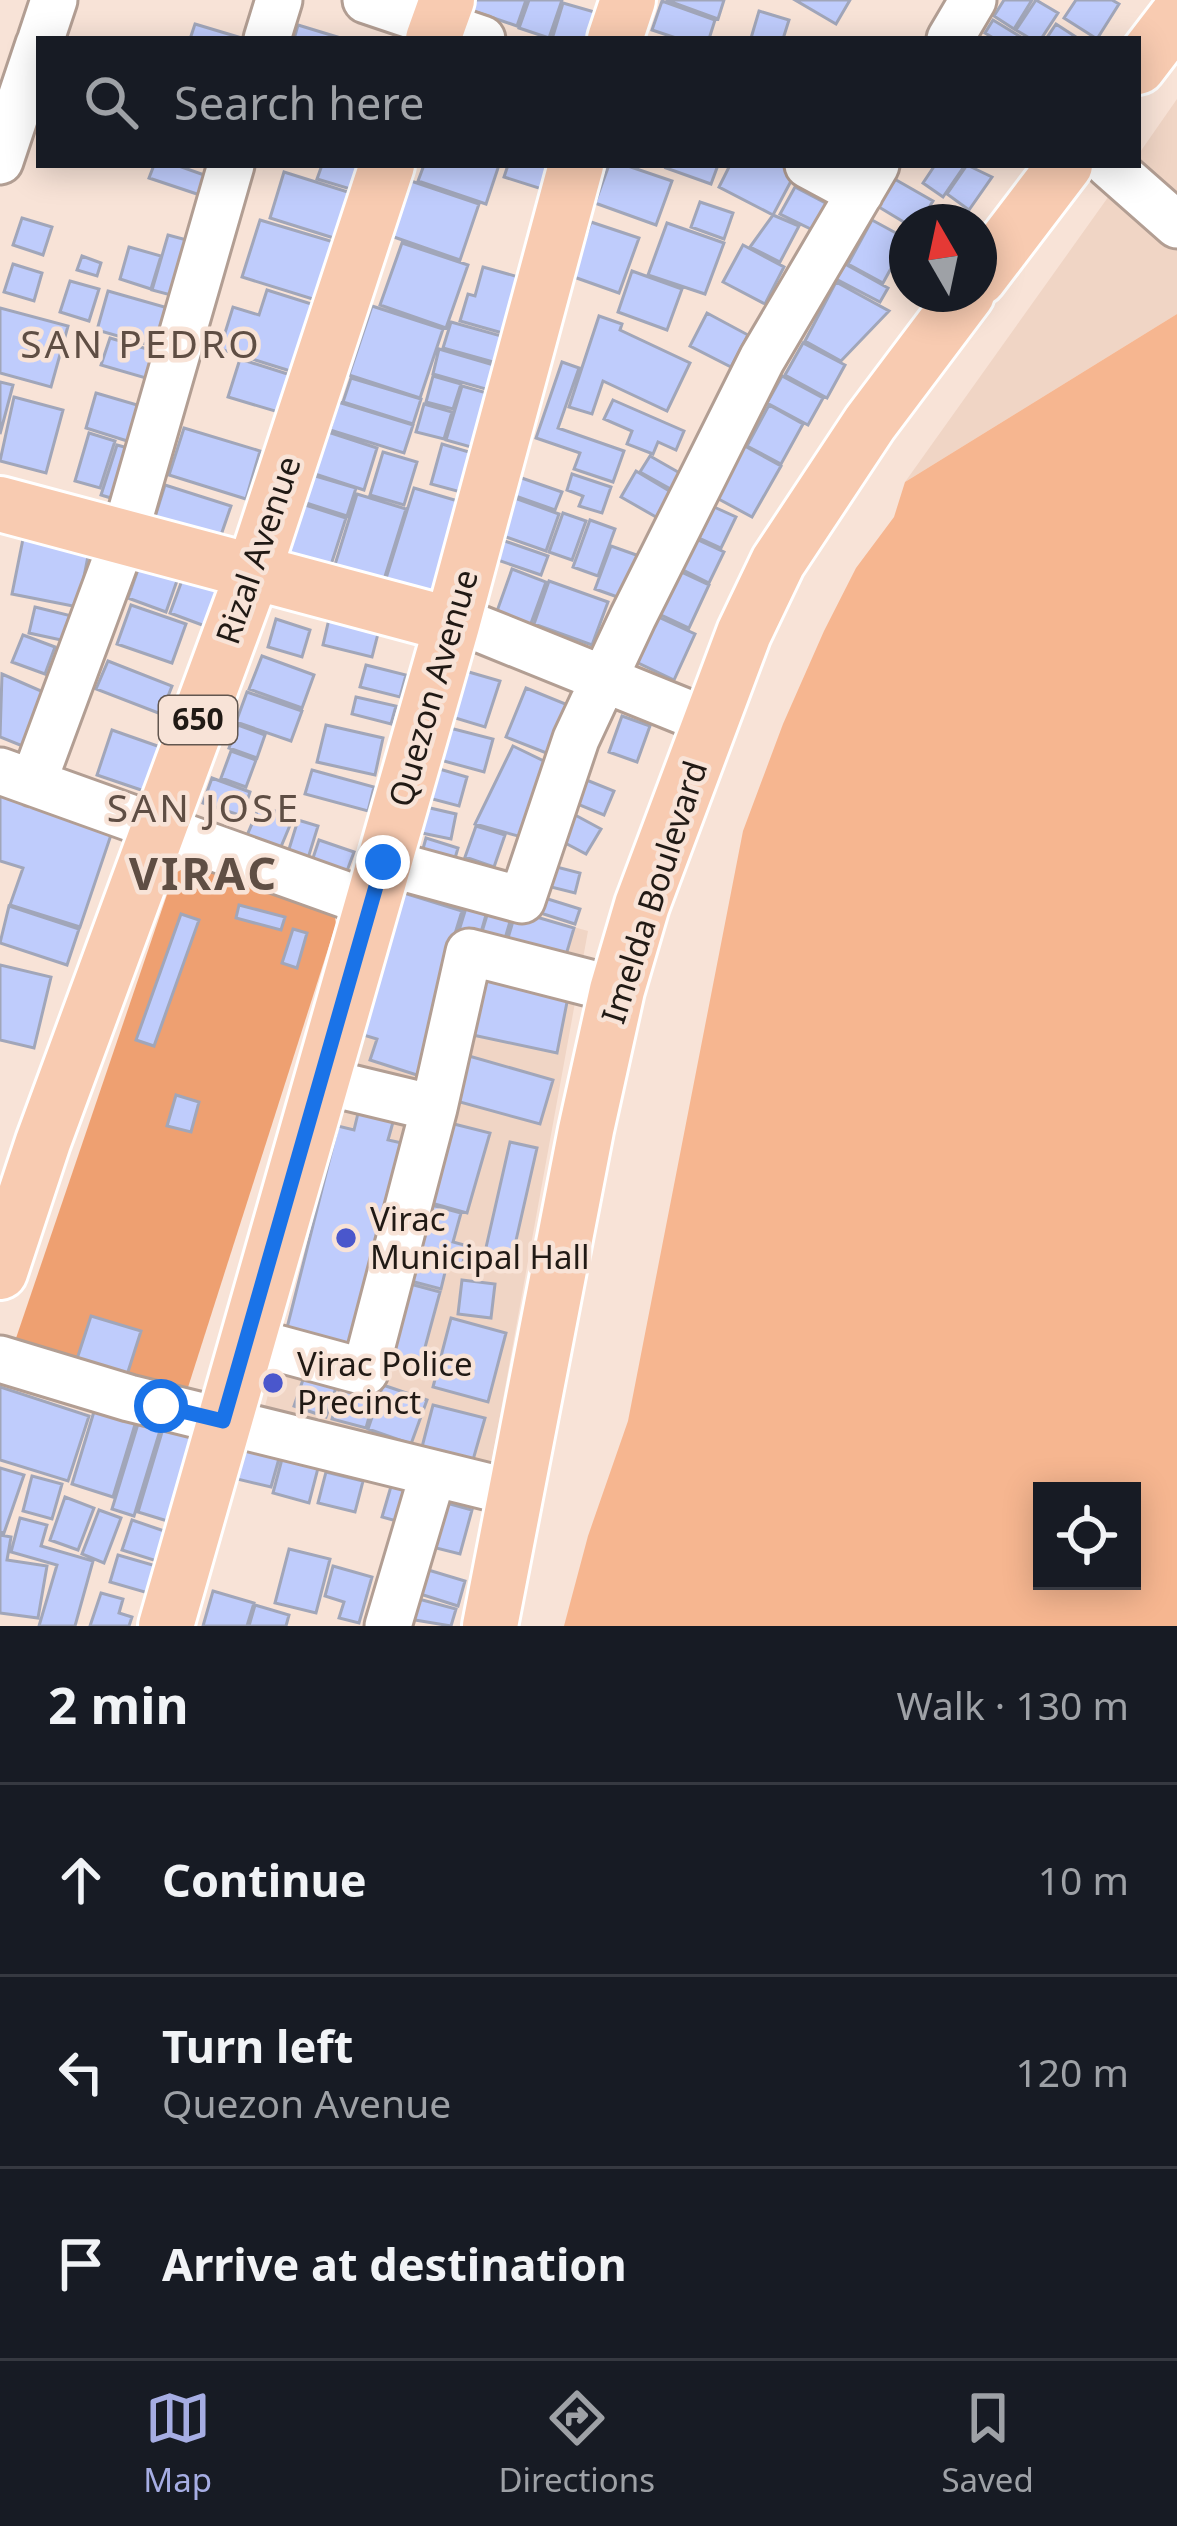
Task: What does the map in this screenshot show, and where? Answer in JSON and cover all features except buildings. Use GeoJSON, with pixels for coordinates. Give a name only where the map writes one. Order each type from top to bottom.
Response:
{"type":"FeatureCollection","features":[{"type":"Feature","properties":{"kind":"main road"},"geometry":{"type":"LineString","coordinates":[[616,36],[628,0]]}},
{"type":"Feature","properties":{"kind":"main road"},"geometry":{"type":"LineString","coordinates":[[1141,64],[1177,16]]}},
{"type":"Feature","properties":{"kind":"main road","name":"Rizal Avenue"},"geometry":{"type":"LineString","coordinates":[[0,1272],[43,1142],[254,570],[386,168]]}},
{"type":"Feature","properties":{"kind":"main road","name":"Quezon Avenue"},"geometry":{"type":"LineString","coordinates":[[166,1626],[452,626],[575,168]]}},
{"type":"Feature","properties":{"kind":"main road"},"geometry":{"type":"LineString","coordinates":[[997,254],[1063,168]]}},
{"type":"Feature","properties":{"kind":"main road","name":"Imelda Boulevard"},"geometry":{"type":"LineString","coordinates":[[490,1626],[586,1130],[616,990],[642,905],[744,633],[778,562],[870,423],[953,312]]}},
{"type":"Feature","properties":{"kind":"main road"},"geometry":{"type":"LineString","coordinates":[[0,504],[452,626]]}},
{"type":"Feature","properties":{"kind":"street"},"geometry":{"type":"LineString","coordinates":[[42,36],[54,0]]}},
{"type":"Feature","properties":{"kind":"street"},"geometry":{"type":"LineString","coordinates":[[268,36],[279,0]]}},
{"type":"Feature","properties":{"kind":"street"},"geometry":{"type":"LineString","coordinates":[[367,0],[450,25]]}},
{"type":"Feature","properties":{"kind":"street"},"geometry":{"type":"LineString","coordinates":[[0,161],[36,54]]}},
{"type":"Feature","properties":{"kind":"street"},"geometry":{"type":"LineString","coordinates":[[230,168],[124,537],[16,777],[158,827],[377,883],[522,900],[576,739],[762,359],[868,179],[821,168]]}},
{"type":"Feature","properties":{"kind":"street"},"geometry":{"type":"LineString","coordinates":[[1111,168],[1177,225]]}},
{"type":"Feature","properties":{"kind":"street"},"geometry":{"type":"LineString","coordinates":[[452,626],[480,629],[710,722]]}},
{"type":"Feature","properties":{"kind":"street"},"geometry":{"type":"LineString","coordinates":[[248,1340],[365,1372],[469,952],[616,990]]}},
{"type":"Feature","properties":{"kind":"street"},"geometry":{"type":"LineString","coordinates":[[322,1081],[434,1108]]}},
{"type":"Feature","properties":{"kind":"street"},"geometry":{"type":"LineString","coordinates":[[0,1359],[68,1382],[518,1494]]}},
{"type":"Feature","properties":{"kind":"street"},"geometry":{"type":"LineString","coordinates":[[388,1626],[433,1474]]}},
{"type":"Feature","properties":{"kind":"shaded area"},"geometry":{"type":"Polygon","coordinates":[[[1177,99],[1177,314],[905,482],[1129,168],[1141,168],[1141,151],[1177,99]]]}},
{"type":"Feature","properties":{"kind":"shaded area"},"geometry":{"type":"Polygon","coordinates":[[[1177,314],[1177,1626],[564,1626],[588,1536],[628,1421],[743,831],[824,631],[856,568],[894,517],[905,482],[1177,314]]]}},
{"type":"Feature","properties":{"kind":"shaded area"},"geometry":{"type":"Polygon","coordinates":[[[196,861],[334,911],[336,924],[183,1403],[13,1347],[174,874],[196,861]]]}},
{"type":"Feature","properties":{"kind":"shaded area"},"geometry":{"type":"Polygon","coordinates":[[[403,880],[588,931],[489,1476],[264,1410],[403,880]]]}},
{"type":"Feature","properties":{"kind":"place","name":"Virac Municipal Hall"},"geometry":{"type":"Point","coordinates":[346,1238]}},
{"type":"Feature","properties":{"kind":"place","name":"Virac Police Precinct"},"geometry":{"type":"Point","coordinates":[273,1383]}},
{"type":"Feature","properties":{"kind":"district","name":"SAN PEDRO"},"geometry":{"type":"Point","coordinates":[141,344]}},
{"type":"Feature","properties":{"kind":"district","name":"SAN JOSE"},"geometry":{"type":"Point","coordinates":[204,808]}},
{"type":"Feature","properties":{"kind":"district","name":"VIRAC"},"geometry":{"type":"Point","coordinates":[204,874]}},
{"type":"Feature","properties":{"kind":"route"},"geometry":{"type":"LineString","coordinates":[[161,1406],[223,1421],[383,862]]}}]}
